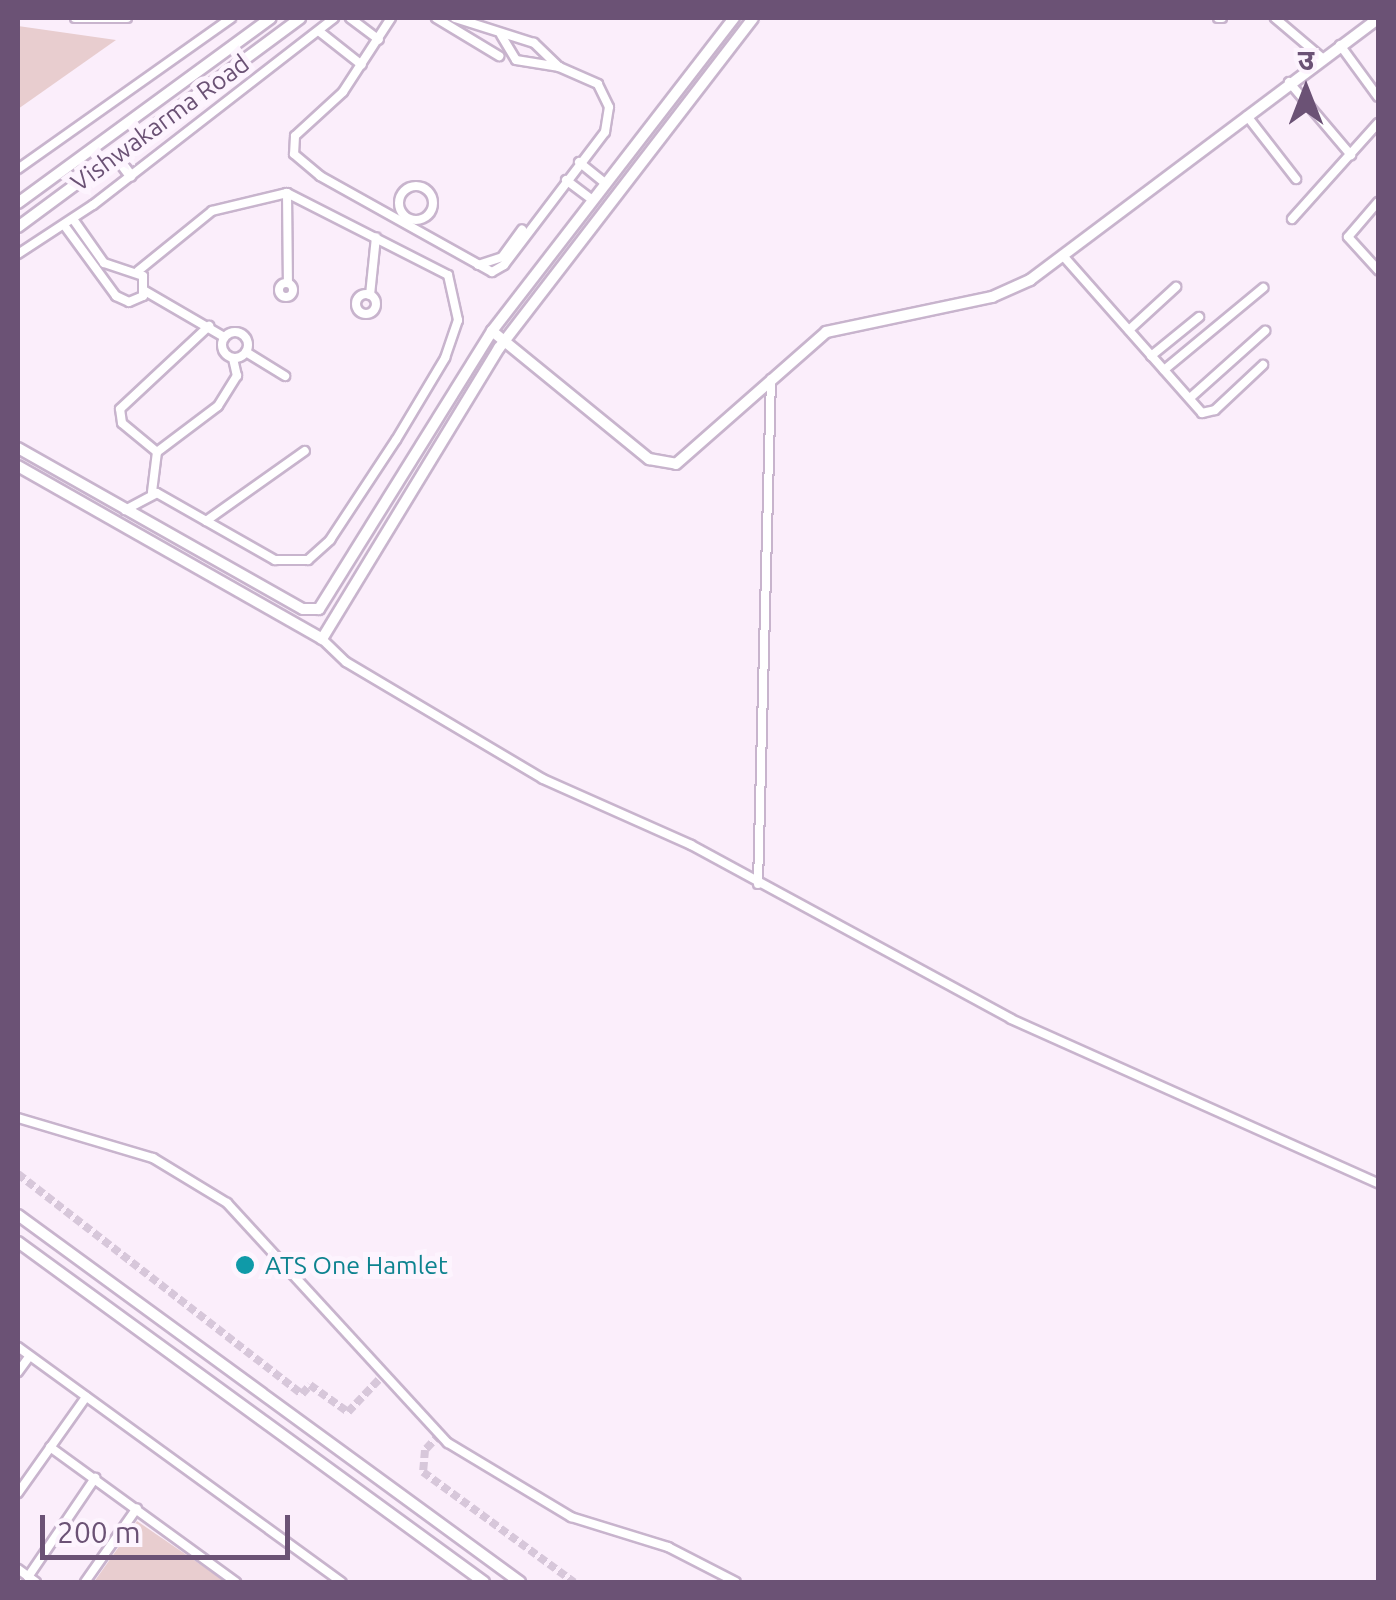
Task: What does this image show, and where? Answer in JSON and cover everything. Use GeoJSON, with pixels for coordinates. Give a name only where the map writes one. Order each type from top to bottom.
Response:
{"type":"FeatureCollection","features":[{"type":"Feature","properties":{"kind":"street"},"geometry":{"type":"LineString","coordinates":[[76,18],[128,18]]}},
{"type":"Feature","properties":{"kind":"street"},"geometry":{"type":"LineString","coordinates":[[18,169],[231,18]]}},
{"type":"Feature","properties":{"kind":"street","name":"Vishwakarma Road"},"geometry":{"type":"LineString","coordinates":[[18,202],[271,18]]}},
{"type":"Feature","properties":{"kind":"street","name":"Vishwakarma Road"},"geometry":{"type":"LineString","coordinates":[[18,227],[300,18]]}},
{"type":"Feature","properties":{"kind":"street"},"geometry":{"type":"LineString","coordinates":[[18,254],[74,219],[334,18]]}},
{"type":"Feature","properties":{"kind":"street"},"geometry":{"type":"LineString","coordinates":[[350,18],[379,40]]}},
{"type":"Feature","properties":{"kind":"street"},"geometry":{"type":"LineString","coordinates":[[391,18],[343,92],[295,136],[292,147],[320,176],[475,266],[492,272],[504,265],[605,132],[609,107],[588,76],[559,66],[516,60],[501,35]]}},
{"type":"Feature","properties":{"kind":"street"},"geometry":{"type":"LineString","coordinates":[[436,18],[500,56]]}},
{"type":"Feature","properties":{"kind":"street"},"geometry":{"type":"LineString","coordinates":[[455,18],[534,43],[559,66]]}},
{"type":"Feature","properties":{"kind":"street"},"geometry":{"type":"LineString","coordinates":[[18,448],[124,510],[313,611],[326,604],[492,331],[734,18]]}},
{"type":"Feature","properties":{"kind":"street"},"geometry":{"type":"LineString","coordinates":[[322,639],[511,346],[753,18]]}},
{"type":"Feature","properties":{"kind":"street"},"geometry":{"type":"LineString","coordinates":[[1275,18],[1321,57]]}},
{"type":"Feature","properties":{"kind":"street"},"geometry":{"type":"LineString","coordinates":[[492,331],[667,466],[826,332],[992,297],[1064,258],[1321,57],[1377,24]]}},
{"type":"Feature","properties":{"kind":"street"},"geometry":{"type":"LineString","coordinates":[[320,32],[362,65]]}},
{"type":"Feature","properties":{"kind":"street"},"geometry":{"type":"LineString","coordinates":[[1340,46],[1378,97]]}},
{"type":"Feature","properties":{"kind":"street"},"geometry":{"type":"LineString","coordinates":[[1289,82],[1350,155]]}},
{"type":"Feature","properties":{"kind":"street"},"geometry":{"type":"LineString","coordinates":[[1248,116],[1296,179]]}},
{"type":"Feature","properties":{"kind":"street"},"geometry":{"type":"LineString","coordinates":[[1292,219],[1378,123]]}},
{"type":"Feature","properties":{"kind":"street"},"geometry":{"type":"LineString","coordinates":[[114,155],[131,176]]}},
{"type":"Feature","properties":{"kind":"street"},"geometry":{"type":"LineString","coordinates":[[580,162],[604,182]]}},
{"type":"Feature","properties":{"kind":"street"},"geometry":{"type":"LineString","coordinates":[[566,180],[591,199]]}},
{"type":"Feature","properties":{"kind":"street"},"geometry":{"type":"LineString","coordinates":[[392,217],[400,210],[406,188],[426,189],[433,206],[416,221],[416,232]]}},
{"type":"Feature","properties":{"kind":"street"},"geometry":{"type":"LineString","coordinates":[[138,271],[212,211],[287,192],[448,275],[458,297],[452,341],[396,440],[330,540],[298,564],[275,560],[152,492]]}},
{"type":"Feature","properties":{"kind":"street"},"geometry":{"type":"LineString","coordinates":[[287,192],[288,283]]}},
{"type":"Feature","properties":{"kind":"street"},"geometry":{"type":"LineString","coordinates":[[1378,202],[1348,237],[1378,270]]}},
{"type":"Feature","properties":{"kind":"street"},"geometry":{"type":"LineString","coordinates":[[400,210],[416,221]]}},
{"type":"Feature","properties":{"kind":"street"},"geometry":{"type":"LineString","coordinates":[[74,219],[104,263],[138,271]]}},
{"type":"Feature","properties":{"kind":"street"},"geometry":{"type":"LineString","coordinates":[[64,225],[116,296],[129,302],[145,291]]}},
{"type":"Feature","properties":{"kind":"street"},"geometry":{"type":"LineString","coordinates":[[475,266],[494,263],[522,229]]}},
{"type":"Feature","properties":{"kind":"street"},"geometry":{"type":"LineString","coordinates":[[370,296],[376,237]]}},
{"type":"Feature","properties":{"kind":"street"},"geometry":{"type":"LineString","coordinates":[[18,242],[37,239]]}},
{"type":"Feature","properties":{"kind":"street"},"geometry":{"type":"LineString","coordinates":[[1064,258],[1190,398],[1210,413],[1263,366]]}},
{"type":"Feature","properties":{"kind":"street"},"geometry":{"type":"LineString","coordinates":[[138,271],[145,291],[224,337],[242,334],[246,352],[285,376]]}},
{"type":"Feature","properties":{"kind":"street"},"geometry":{"type":"LineString","coordinates":[[1128,330],[1176,287]]}},
{"type":"Feature","properties":{"kind":"street"},"geometry":{"type":"LineString","coordinates":[[1164,370],[1263,288]]}},
{"type":"Feature","properties":{"kind":"street"},"geometry":{"type":"LineString","coordinates":[[1151,356],[1199,317]]}},
{"type":"Feature","properties":{"kind":"street"},"geometry":{"type":"LineString","coordinates":[[157,452],[122,424],[120,409],[210,326]]}},
{"type":"Feature","properties":{"kind":"street"},"geometry":{"type":"LineString","coordinates":[[1190,398],[1265,331]]}},
{"type":"Feature","properties":{"kind":"street"},"geometry":{"type":"LineString","coordinates":[[152,492],[157,452],[218,406],[237,376],[233,358],[222,351],[224,337]]}},
{"type":"Feature","properties":{"kind":"street"},"geometry":{"type":"LineString","coordinates":[[233,358],[246,352]]}},
{"type":"Feature","properties":{"kind":"street"},"geometry":{"type":"LineString","coordinates":[[758,884],[770,379]]}},
{"type":"Feature","properties":{"kind":"street"},"geometry":{"type":"LineString","coordinates":[[396,440],[415,454]]}},
{"type":"Feature","properties":{"kind":"street"},"geometry":{"type":"LineString","coordinates":[[206,522],[304,452]]}},
{"type":"Feature","properties":{"kind":"street"},"geometry":{"type":"LineString","coordinates":[[18,466],[322,639],[346,662],[543,779],[659,830],[1011,1020],[1378,1183]]}},
{"type":"Feature","properties":{"kind":"street"},"geometry":{"type":"LineString","coordinates":[[124,510],[152,492]]}},
{"type":"Feature","properties":{"kind":"street"},"geometry":{"type":"LineString","coordinates":[[18,1118],[153,1158],[226,1203],[440,1434],[571,1517],[668,1546],[736,1582]]}},
{"type":"Feature","properties":{"kind":"street"},"geometry":{"type":"LineString","coordinates":[[18,1215],[520,1582]]}},
{"type":"Feature","properties":{"kind":"street"},"geometry":{"type":"LineString","coordinates":[[18,1242],[484,1582]]}},
{"type":"Feature","properties":{"kind":"street"},"geometry":{"type":"LineString","coordinates":[[18,1348],[342,1582]]}},
{"type":"Feature","properties":{"kind":"street"},"geometry":{"type":"LineString","coordinates":[[18,1372],[29,1357]]}},
{"type":"Feature","properties":{"kind":"street"},"geometry":{"type":"LineString","coordinates":[[18,1493],[86,1397]]}},
{"type":"Feature","properties":{"kind":"street"},"geometry":{"type":"LineString","coordinates":[[50,1447],[236,1582]]}},
{"type":"Feature","properties":{"kind":"street"},"geometry":{"type":"LineString","coordinates":[[18,1569],[32,1580],[96,1478]]}},
{"type":"Feature","properties":{"kind":"street"},"geometry":{"type":"LineString","coordinates":[[85,1582],[137,1508]]}},
{"type":"Feature","properties":{"kind":"shaded area"},"geometry":{"type":"Polygon","coordinates":[[[18,26],[116,40],[18,109],[18,26]]]}},
{"type":"Feature","properties":{"kind":"shaded area"},"geometry":{"type":"Polygon","coordinates":[[[137,1521],[226,1582],[94,1582],[137,1521]]]}},
{"type":"Feature","properties":{"kind":"tunnel"},"geometry":{"type":"LineString","coordinates":[[18,1174],[302,1394],[310,1385],[348,1412],[387,1371]]}},
{"type":"Feature","properties":{"kind":"tunnel"},"geometry":{"type":"LineString","coordinates":[[440,1434],[425,1450],[423,1472],[574,1582]]}},
{"type":"Feature","properties":{"kind":"place","name":"ATS One Hamlet"},"geometry":{"type":"Point","coordinates":[245,1265]}}]}
